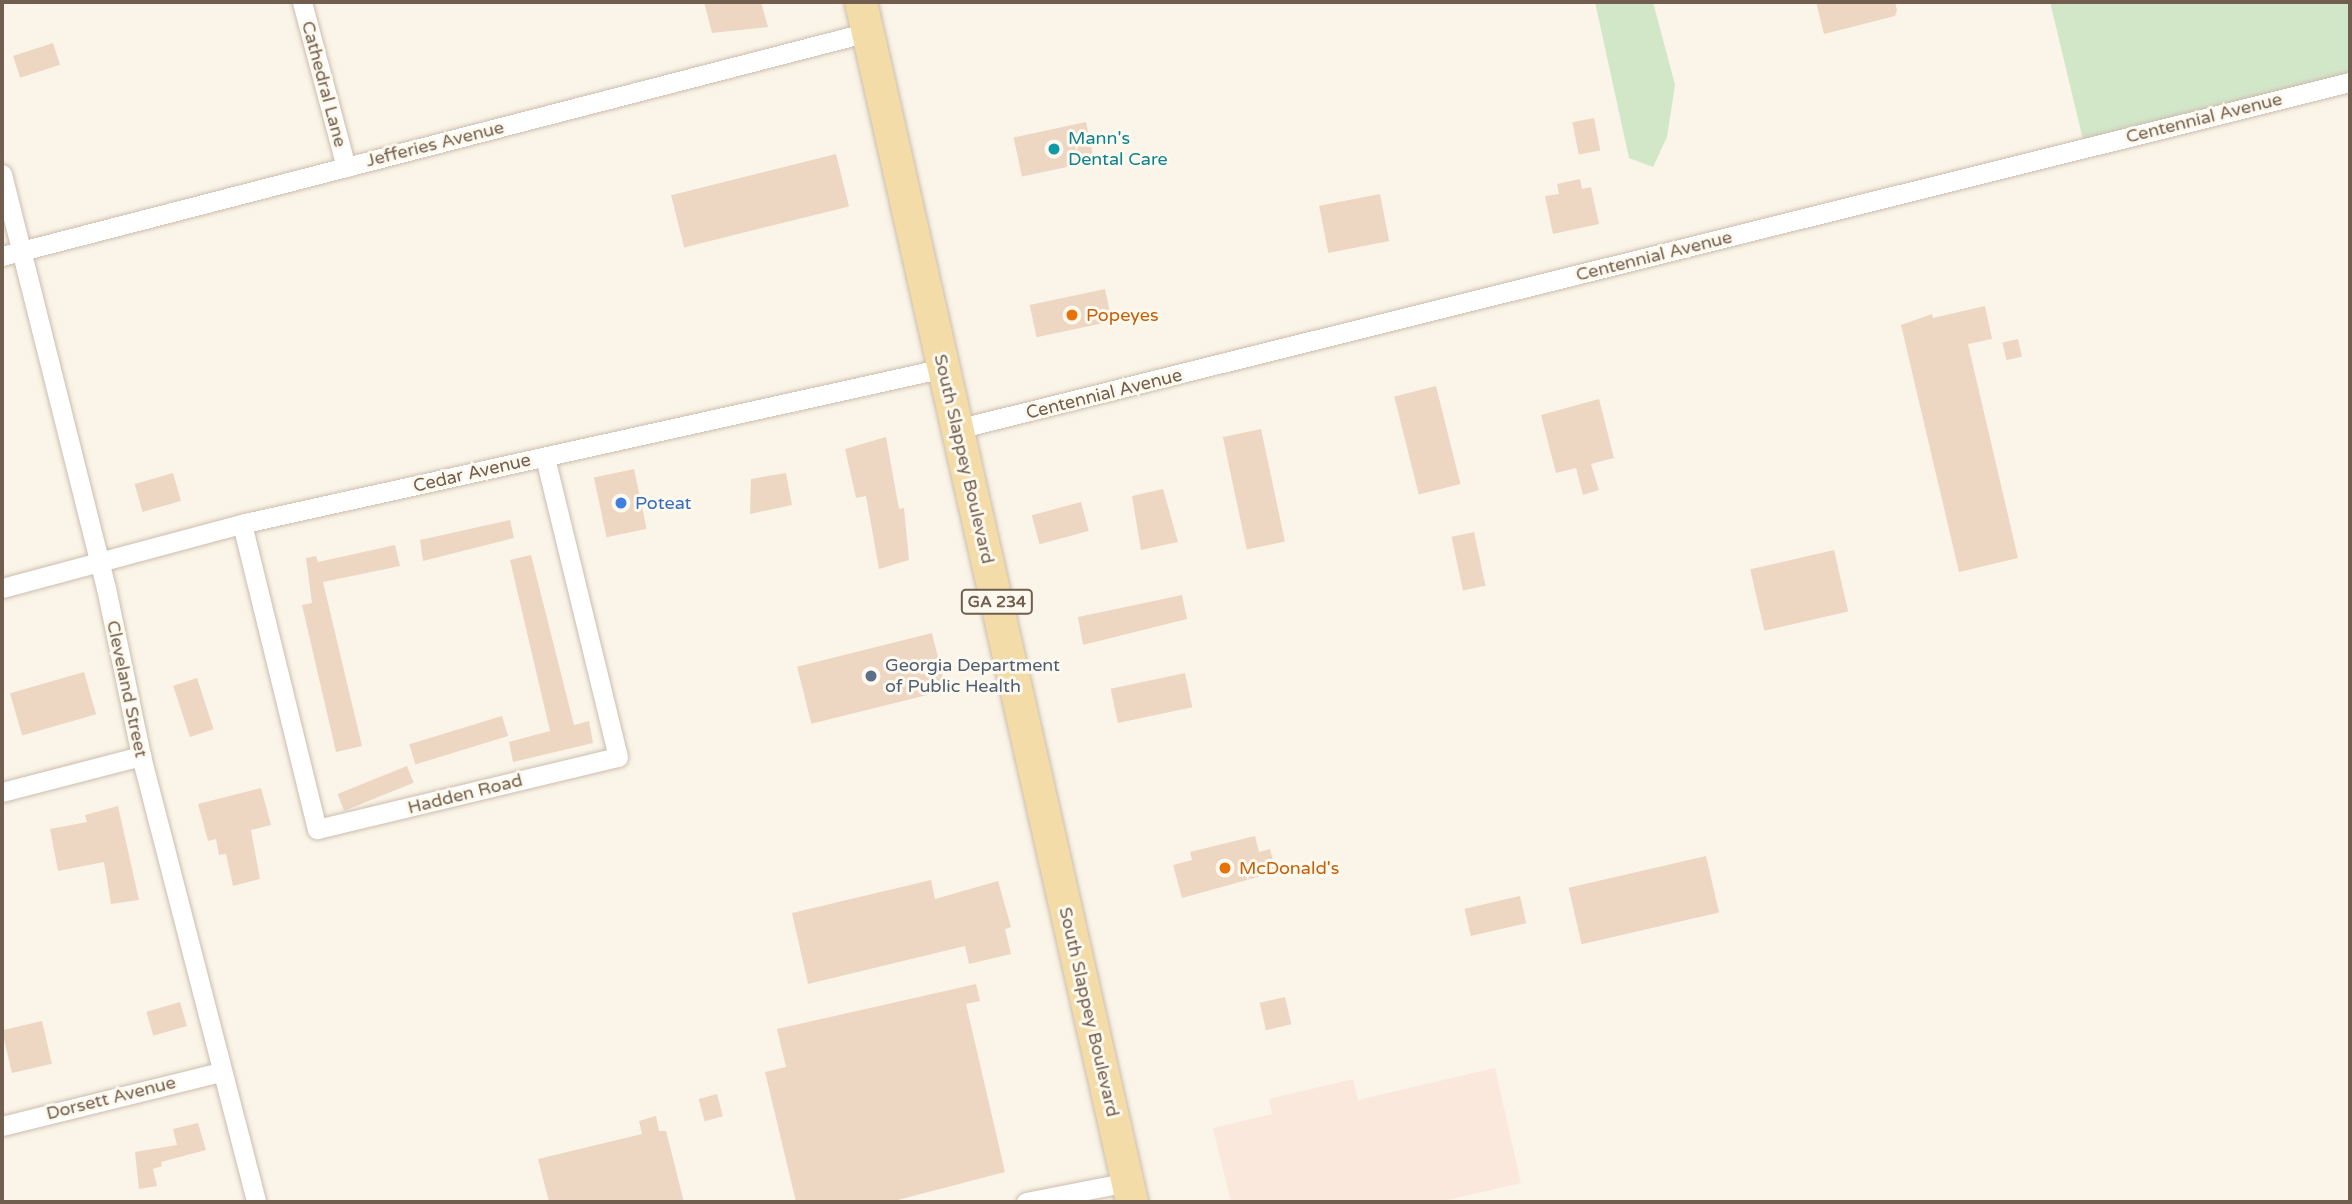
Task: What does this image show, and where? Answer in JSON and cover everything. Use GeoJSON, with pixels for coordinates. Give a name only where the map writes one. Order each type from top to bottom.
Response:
{"type":"FeatureCollection","features":[{"type":"Feature","properties":{"kind":"main road","name":"South Slappey Boulevard"},"geometry":{"type":"LineString","coordinates":[[865,17],[1130,1192]]}},
{"type":"Feature","properties":{"kind":"street","name":"Cathedral Lane"},"geometry":{"type":"LineString","coordinates":[[302,2],[346,167]]}},
{"type":"Feature","properties":{"kind":"street","name":"Jefferies Avenue"},"geometry":{"type":"LineString","coordinates":[[11,254],[346,167],[865,17]]}},
{"type":"Feature","properties":{"kind":"street","name":"Centennial Avenue"},"geometry":{"type":"LineString","coordinates":[[957,429],[2350,82]]}},
{"type":"Feature","properties":{"kind":"street","name":"Cleveland Street"},"geometry":{"type":"LineString","coordinates":[[2,174],[11,254],[100,563],[141,756],[256,1202]]}},
{"type":"Feature","properties":{"kind":"street","name":"Cedar Avenue"},"geometry":{"type":"LineString","coordinates":[[2,588],[242,524],[944,368]]}},
{"type":"Feature","properties":{"kind":"street","name":"Hadden Road"},"geometry":{"type":"LineString","coordinates":[[242,524],[317,830],[618,757],[545,457]]}},
{"type":"Feature","properties":{"kind":"street"},"geometry":{"type":"LineString","coordinates":[[2,792],[141,756]]}},
{"type":"Feature","properties":{"kind":"street","name":"Dorsett Avenue"},"geometry":{"type":"LineString","coordinates":[[2,1126],[222,1072]]}},
{"type":"Feature","properties":{"kind":"street"},"geometry":{"type":"LineString","coordinates":[[1026,1202],[1130,1192]]}},
{"type":"Feature","properties":{"kind":"shaded area"},"geometry":{"type":"Polygon","coordinates":[[[1495,1068],[1521,1183],[1439,1202],[1231,1202],[1213,1128],[1272,1114],[1269,1099],[1353,1079],[1358,1100],[1495,1068]]]}},
{"type":"Feature","properties":{"kind":"green space"},"geometry":{"type":"Polygon","coordinates":[[[1595,2],[1653,2],[1675,85],[1667,137],[1653,167],[1629,158],[1595,2]]]}},
{"type":"Feature","properties":{"kind":"green space"},"geometry":{"type":"Polygon","coordinates":[[[2050,2],[2350,2],[2350,82],[2085,148],[2050,2]]]}},
{"type":"Feature","properties":{"kind":"building"},"geometry":{"type":"Polygon","coordinates":[[[704,2],[761,2],[768,27],[712,33],[704,2]]]}},
{"type":"Feature","properties":{"kind":"building"},"geometry":{"type":"Polygon","coordinates":[[[1816,2],[1895,2],[1897,10],[1895,16],[1824,34],[1816,2]]]}},
{"type":"Feature","properties":{"kind":"building"},"geometry":{"type":"Polygon","coordinates":[[[53,43],[60,65],[20,78],[13,56],[53,43]]]}},
{"type":"Feature","properties":{"kind":"building"},"geometry":{"type":"Polygon","coordinates":[[[1594,118],[1600,150],[1579,155],[1572,122],[1594,118]]]}},
{"type":"Feature","properties":{"kind":"building","name":"Mann's Dental Care"},"geometry":{"type":"Polygon","coordinates":[[[1086,122],[1094,161],[1022,177],[1014,137],[1086,122]]]}},
{"type":"Feature","properties":{"kind":"building"},"geometry":{"type":"Polygon","coordinates":[[[836,154],[849,206],[684,248],[671,195],[836,154]]]}},
{"type":"Feature","properties":{"kind":"building"},"geometry":{"type":"Polygon","coordinates":[[[1580,179],[1582,189],[1591,187],[1599,224],[1553,234],[1545,196],[1559,194],[1557,184],[1580,179]]]}},
{"type":"Feature","properties":{"kind":"building"},"geometry":{"type":"Polygon","coordinates":[[[1380,194],[1389,241],[1328,253],[1319,206],[1380,194]]]}},
{"type":"Feature","properties":{"kind":"building","name":"Popeyes"},"geometry":{"type":"Polygon","coordinates":[[[1105,289],[1112,321],[1037,337],[1030,305],[1105,289]]]}},
{"type":"Feature","properties":{"kind":"building"},"geometry":{"type":"Polygon","coordinates":[[[1985,306],[1992,339],[1968,344],[2018,558],[1959,572],[1901,325],[1932,314],[1933,318],[1985,306]]]}},
{"type":"Feature","properties":{"kind":"building"},"geometry":{"type":"Polygon","coordinates":[[[2018,339],[2022,357],[2006,360],[2002,343],[2018,339]]]}},
{"type":"Feature","properties":{"kind":"building"},"geometry":{"type":"Polygon","coordinates":[[[1436,386],[1460,484],[1419,494],[1394,396],[1436,386]]]}},
{"type":"Feature","properties":{"kind":"building"},"geometry":{"type":"Polygon","coordinates":[[[1599,399],[1614,458],[1591,464],[1599,490],[1583,495],[1576,468],[1556,473],[1541,415],[1599,399]]]}},
{"type":"Feature","properties":{"kind":"building"},"geometry":{"type":"Polygon","coordinates":[[[1261,429],[1285,541],[1247,550],[1223,437],[1261,429]]]}},
{"type":"Feature","properties":{"kind":"building"},"geometry":{"type":"Polygon","coordinates":[[[886,437],[899,509],[904,508],[909,560],[879,569],[866,496],[856,498],[845,449],[886,437]]]}},
{"type":"Feature","properties":{"kind":"building","name":"Poteat"},"geometry":{"type":"Polygon","coordinates":[[[634,469],[647,529],[607,537],[594,478],[634,469]]]}},
{"type":"Feature","properties":{"kind":"building"},"geometry":{"type":"Polygon","coordinates":[[[173,473],[181,501],[143,512],[135,484],[173,473]]]}},
{"type":"Feature","properties":{"kind":"building"},"geometry":{"type":"Polygon","coordinates":[[[786,473],[792,505],[750,514],[751,479],[786,473]]]}},
{"type":"Feature","properties":{"kind":"building"},"geometry":{"type":"Polygon","coordinates":[[[1163,489],[1178,542],[1141,550],[1132,496],[1163,489]]]}},
{"type":"Feature","properties":{"kind":"building"},"geometry":{"type":"Polygon","coordinates":[[[1081,502],[1089,531],[1040,544],[1032,515],[1081,502]]]}},
{"type":"Feature","properties":{"kind":"building"},"geometry":{"type":"Polygon","coordinates":[[[510,520],[514,538],[423,561],[420,540],[510,520]]]}},
{"type":"Feature","properties":{"kind":"building"},"geometry":{"type":"Polygon","coordinates":[[[1474,532],[1485,586],[1463,591],[1452,537],[1474,532]]]}},
{"type":"Feature","properties":{"kind":"building"},"geometry":{"type":"Polygon","coordinates":[[[395,545],[400,566],[323,582],[362,746],[336,752],[302,605],[312,603],[306,558],[316,556],[318,562],[395,545]]]}},
{"type":"Feature","properties":{"kind":"building"},"geometry":{"type":"Polygon","coordinates":[[[1834,550],[1848,611],[1764,631],[1750,569],[1834,550]]]}},
{"type":"Feature","properties":{"kind":"building"},"geometry":{"type":"Polygon","coordinates":[[[531,555],[574,725],[589,721],[593,743],[513,762],[509,742],[550,731],[510,560],[531,555]]]}},
{"type":"Feature","properties":{"kind":"building"},"geometry":{"type":"Polygon","coordinates":[[[1182,595],[1187,619],[1083,645],[1078,617],[1182,595]]]}},
{"type":"Feature","properties":{"kind":"building","name":"Georgia Department of Public Health"},"geometry":{"type":"Polygon","coordinates":[[[932,633],[946,690],[811,724],[797,667],[932,633]]]}},
{"type":"Feature","properties":{"kind":"building"},"geometry":{"type":"Polygon","coordinates":[[[84,672],[96,714],[22,736],[10,693],[84,672]]]}},
{"type":"Feature","properties":{"kind":"building"},"geometry":{"type":"Polygon","coordinates":[[[1185,673],[1192,707],[1118,723],[1111,689],[1185,673]]]}},
{"type":"Feature","properties":{"kind":"building"},"geometry":{"type":"Polygon","coordinates":[[[197,678],[214,729],[190,737],[173,686],[197,678]]]}},
{"type":"Feature","properties":{"kind":"building"},"geometry":{"type":"Polygon","coordinates":[[[502,716],[508,736],[415,764],[409,744],[502,716]]]}},
{"type":"Feature","properties":{"kind":"building"},"geometry":{"type":"Polygon","coordinates":[[[407,766],[414,783],[344,811],[337,794],[407,766]]]}},
{"type":"Feature","properties":{"kind":"building"},"geometry":{"type":"Polygon","coordinates":[[[261,788],[271,825],[251,830],[260,879],[233,886],[226,854],[219,855],[216,839],[208,841],[198,804],[261,788]]]}},
{"type":"Feature","properties":{"kind":"building"},"geometry":{"type":"Polygon","coordinates":[[[118,806],[139,900],[111,904],[104,862],[58,871],[50,829],[87,822],[85,815],[118,806]]]}},
{"type":"Feature","properties":{"kind":"building","name":"McDonald's"},"geometry":{"type":"Polygon","coordinates":[[[1255,836],[1259,852],[1270,849],[1276,872],[1182,898],[1173,865],[1192,860],[1190,852],[1255,836]]]}},
{"type":"Feature","properties":{"kind":"building"},"geometry":{"type":"Polygon","coordinates":[[[1706,856],[1719,913],[1582,944],[1569,888],[1706,856]]]}},
{"type":"Feature","properties":{"kind":"building"},"geometry":{"type":"Polygon","coordinates":[[[931,880],[935,899],[998,881],[1011,927],[1005,929],[1011,954],[969,964],[965,946],[808,984],[792,913],[931,880]]]}},
{"type":"Feature","properties":{"kind":"building"},"geometry":{"type":"Polygon","coordinates":[[[1520,896],[1526,923],[1471,936],[1464,909],[1520,896]]]}},
{"type":"Feature","properties":{"kind":"building"},"geometry":{"type":"Polygon","coordinates":[[[976,984],[980,1001],[966,1004],[1005,1172],[890,1202],[796,1202],[765,1072],[786,1067],[777,1029],[976,984]]]}},
{"type":"Feature","properties":{"kind":"building"},"geometry":{"type":"Polygon","coordinates":[[[1285,997],[1291,1024],[1266,1030],[1260,1003],[1285,997]]]}},
{"type":"Feature","properties":{"kind":"building"},"geometry":{"type":"Polygon","coordinates":[[[180,1002],[187,1026],[153,1036],[146,1012],[180,1002]]]}},
{"type":"Feature","properties":{"kind":"building"},"geometry":{"type":"Polygon","coordinates":[[[42,1021],[52,1064],[12,1073],[2,1030],[42,1021]]]}},
{"type":"Feature","properties":{"kind":"building"},"geometry":{"type":"Polygon","coordinates":[[[717,1094],[723,1116],[705,1121],[699,1099],[717,1094]]]}},
{"type":"Feature","properties":{"kind":"building"},"geometry":{"type":"Polygon","coordinates":[[[656,1116],[659,1131],[666,1131],[684,1202],[549,1202],[538,1159],[642,1134],[639,1121],[656,1116]]]}},
{"type":"Feature","properties":{"kind":"building"},"geometry":{"type":"Polygon","coordinates":[[[198,1123],[206,1150],[161,1162],[162,1166],[153,1169],[157,1186],[139,1189],[135,1152],[177,1145],[173,1129],[198,1123]]]}},
{"type":"Feature","properties":{"kind":"place","name":"Mann's Dental Care"},"geometry":{"type":"Point","coordinates":[1054,149]}},
{"type":"Feature","properties":{"kind":"place","name":"Popeyes"},"geometry":{"type":"Point","coordinates":[1072,315]}},
{"type":"Feature","properties":{"kind":"place","name":"Poteat"},"geometry":{"type":"Point","coordinates":[621,503]}},
{"type":"Feature","properties":{"kind":"place","name":"Georgia Department of Public Health"},"geometry":{"type":"Point","coordinates":[871,676]}},
{"type":"Feature","properties":{"kind":"place","name":"McDonald's"},"geometry":{"type":"Point","coordinates":[1225,868]}}]}
